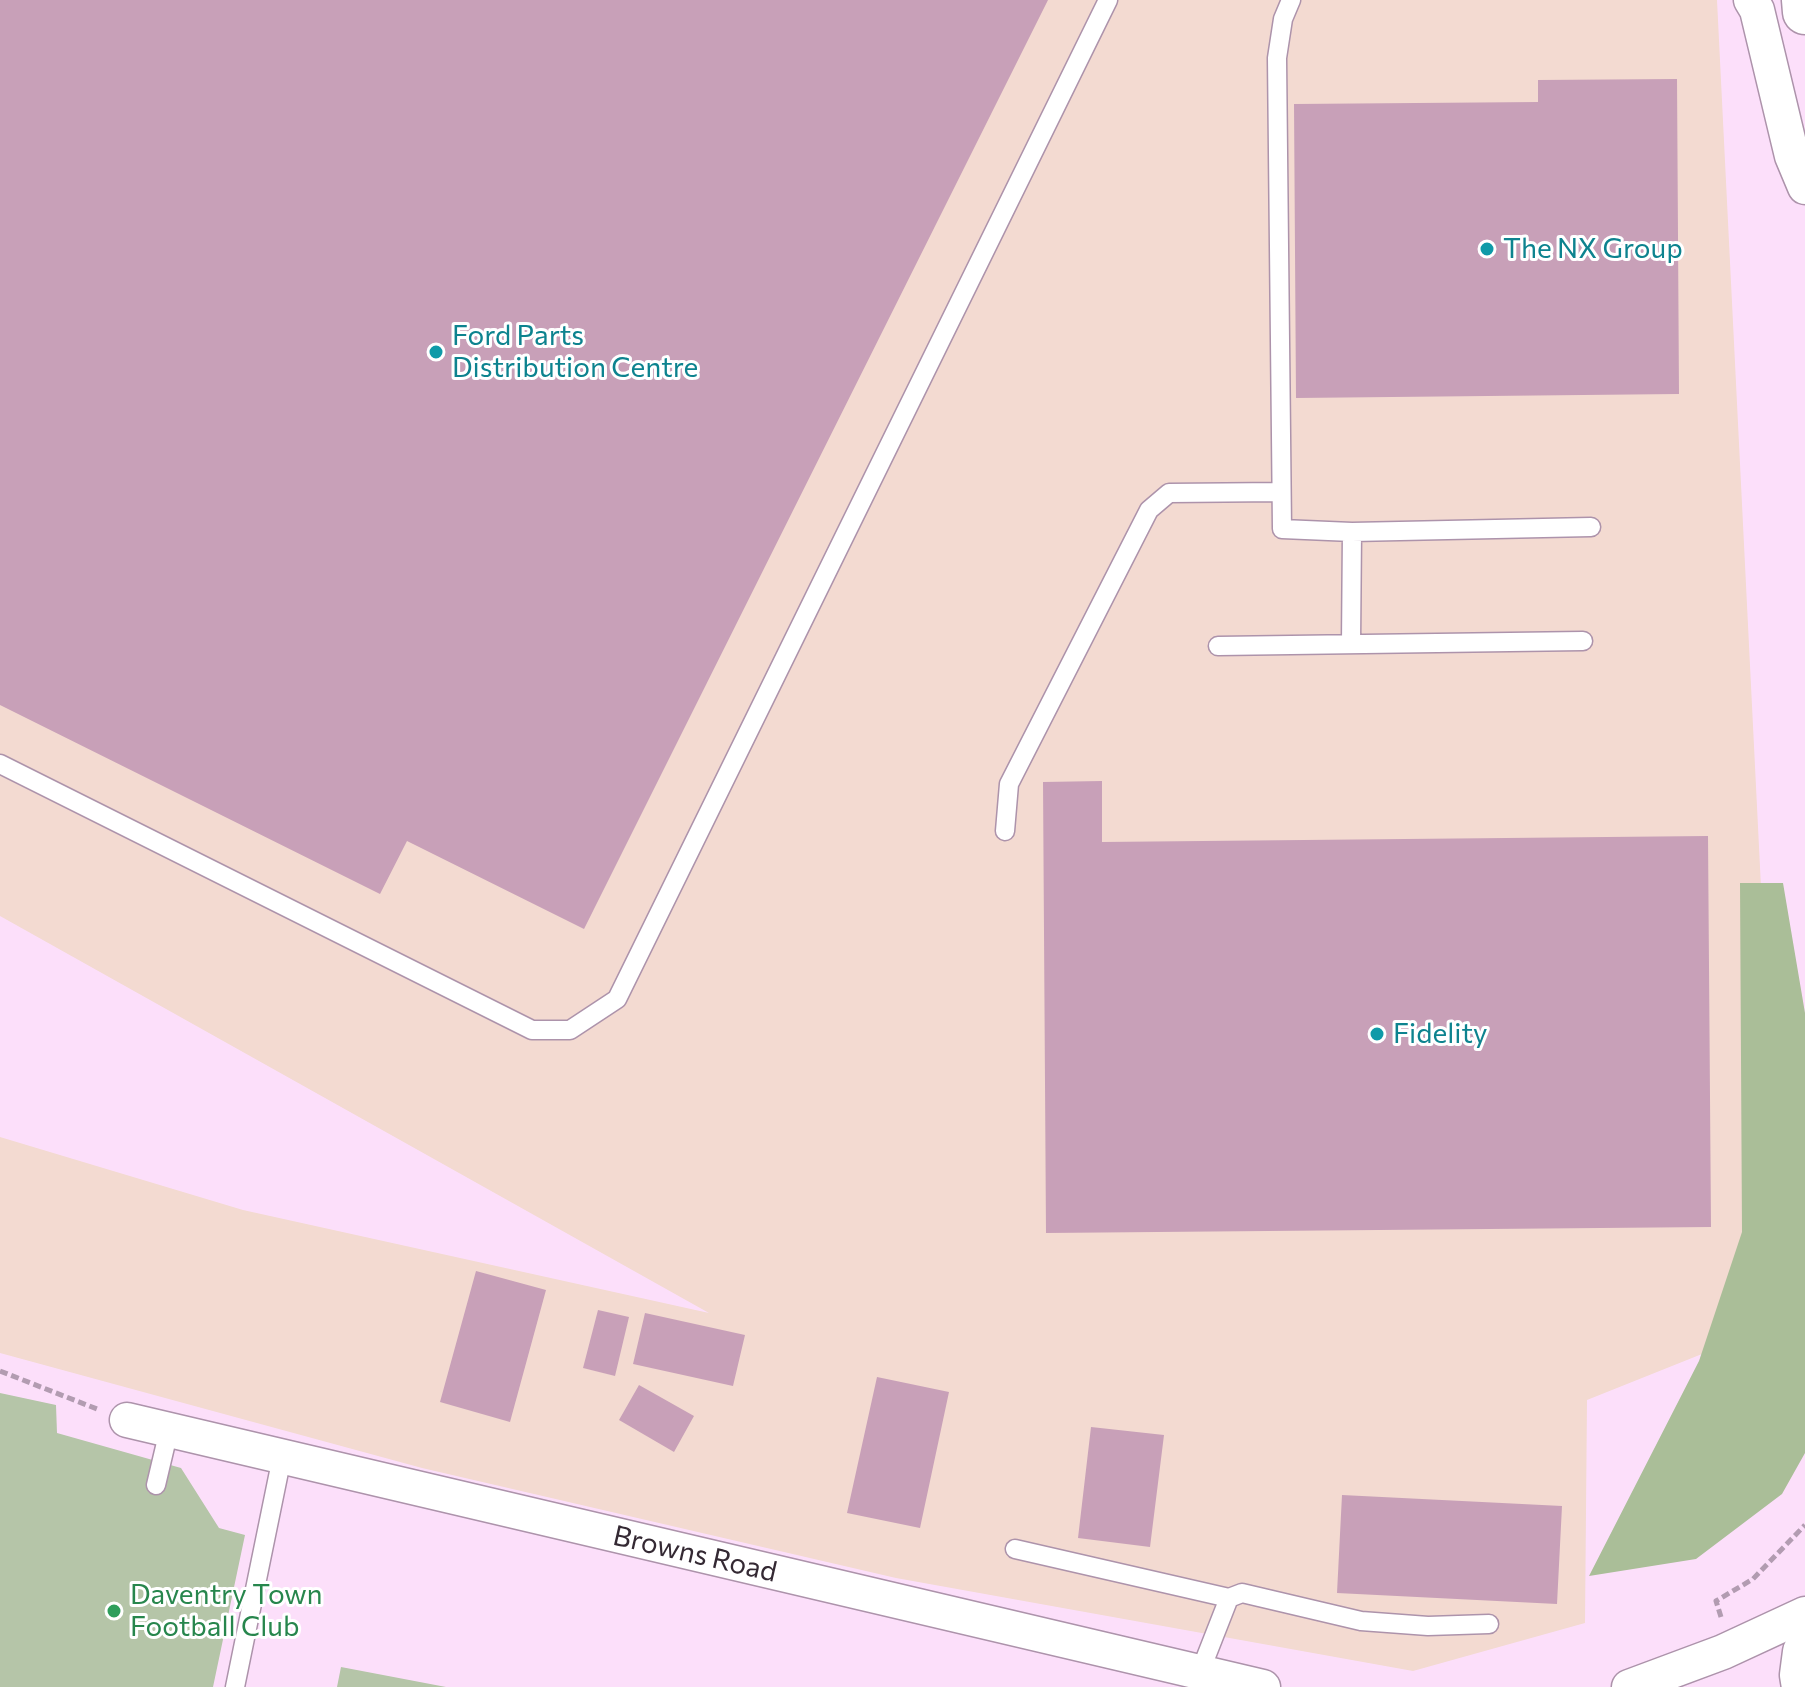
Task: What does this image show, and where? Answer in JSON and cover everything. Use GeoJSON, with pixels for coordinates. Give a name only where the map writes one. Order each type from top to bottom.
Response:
{"type":"FeatureCollection","features":[{"type":"Feature","properties":{"kind":"highway"},"geometry":{"type":"LineString","coordinates":[[1804,0],[1805,12]]}},
{"type":"Feature","properties":{"kind":"highway"},"geometry":{"type":"LineString","coordinates":[[1804,1687],[1805,1652]]}},
{"type":"Feature","properties":{"kind":"street"},"geometry":{"type":"LineString","coordinates":[[1751,0],[1757,10],[1792,156],[1805,187]]}},
{"type":"Feature","properties":{"kind":"street","name":"Browns Road"},"geometry":{"type":"LineString","coordinates":[[127,1420],[1263,1687]]}},
{"type":"Feature","properties":{"kind":"street"},"geometry":{"type":"LineString","coordinates":[[1629,1687],[1730,1649],[1805,1614]]}},
{"type":"Feature","properties":{"kind":"lane"},"geometry":{"type":"LineString","coordinates":[[0,764],[532,1030],[570,1030],[617,999],[1108,0]]}},
{"type":"Feature","properties":{"kind":"lane"},"geometry":{"type":"LineString","coordinates":[[1291,0],[1283,19],[1277,58],[1282,529],[1352,532],[1591,527]]}},
{"type":"Feature","properties":{"kind":"lane"},"geometry":{"type":"LineString","coordinates":[[1005,831],[1009,784],[1149,510],[1169,493],[1281,492]]}},
{"type":"Feature","properties":{"kind":"lane"},"geometry":{"type":"LineString","coordinates":[[1351,643],[1352,532]]}},
{"type":"Feature","properties":{"kind":"lane"},"geometry":{"type":"LineString","coordinates":[[1218,646],[1583,641]]}},
{"type":"Feature","properties":{"kind":"lane"},"geometry":{"type":"LineString","coordinates":[[156,1485],[169,1430]]}},
{"type":"Feature","properties":{"kind":"lane"},"geometry":{"type":"LineString","coordinates":[[235,1687],[282,1457]]}},
{"type":"Feature","properties":{"kind":"lane"},"geometry":{"type":"LineString","coordinates":[[1015,1549],[1229,1598],[1242,1593],[1256,1595],[1361,1621],[1428,1626],[1489,1624]]}},
{"type":"Feature","properties":{"kind":"lane"},"geometry":{"type":"LineString","coordinates":[[1200,1672],[1229,1598]]}},
{"type":"Feature","properties":{"kind":"path"},"geometry":{"type":"LineString","coordinates":[[0,1371],[127,1420]]}},
{"type":"Feature","properties":{"kind":"path"},"geometry":{"type":"LineString","coordinates":[[1730,1649],[1716,1601],[1753,1579],[1805,1525]]}},
{"type":"Feature","properties":{"kind":"shaded area"},"geometry":{"type":"Polygon","coordinates":[[[0,0],[1717,0],[1778,1230],[1727,1344],[1587,1400],[1585,1623],[1413,1671],[896,1578],[422,1468],[0,1353],[0,1137],[243,1210],[709,1313],[0,916],[0,0]]]}},
{"type":"Feature","properties":{"kind":"green space"},"geometry":{"type":"Polygon","coordinates":[[[1740,883],[1783,883],[1805,1013],[1805,1453],[1782,1494],[1696,1559],[1589,1576],[1699,1361],[1742,1232],[1740,883]]]}},
{"type":"Feature","properties":{"kind":"green space","name":"Daventry Town Football Club"},"geometry":{"type":"Polygon","coordinates":[[[0,1393],[56,1405],[57,1433],[181,1468],[219,1528],[245,1535],[213,1687],[0,1687],[0,1393]]]}},
{"type":"Feature","properties":{"kind":"green space"},"geometry":{"type":"Polygon","coordinates":[[[341,1667],[446,1687],[337,1687],[341,1667]]]}},
{"type":"Feature","properties":{"kind":"building","name":"Ford Parts Distribution Centre"},"geometry":{"type":"Polygon","coordinates":[[[0,0],[1048,0],[584,929],[407,841],[380,894],[0,705],[0,0]]]}},
{"type":"Feature","properties":{"kind":"building","name":"The NX Group"},"geometry":{"type":"Polygon","coordinates":[[[1677,79],[1679,394],[1296,398],[1294,104],[1538,102],[1538,80],[1677,79]]]}},
{"type":"Feature","properties":{"kind":"building","name":"Fidelity"},"geometry":{"type":"Polygon","coordinates":[[[1102,781],[1102,842],[1708,836],[1711,1227],[1046,1233],[1043,782],[1102,781]]]}},
{"type":"Feature","properties":{"kind":"building"},"geometry":{"type":"Polygon","coordinates":[[[476,1271],[546,1290],[510,1422],[440,1402],[476,1271]]]}},
{"type":"Feature","properties":{"kind":"building"},"geometry":{"type":"Polygon","coordinates":[[[598,1310],[629,1317],[615,1376],[583,1368],[598,1310]]]}},
{"type":"Feature","properties":{"kind":"building"},"geometry":{"type":"Polygon","coordinates":[[[645,1313],[745,1335],[733,1386],[633,1364],[645,1313]]]}},
{"type":"Feature","properties":{"kind":"building"},"geometry":{"type":"Polygon","coordinates":[[[877,1377],[949,1392],[920,1528],[847,1513],[877,1377]]]}},
{"type":"Feature","properties":{"kind":"building"},"geometry":{"type":"Polygon","coordinates":[[[639,1385],[694,1416],[674,1452],[619,1420],[639,1385]]]}},
{"type":"Feature","properties":{"kind":"building"},"geometry":{"type":"Polygon","coordinates":[[[1091,1427],[1164,1435],[1150,1547],[1078,1538],[1091,1427]]]}},
{"type":"Feature","properties":{"kind":"building"},"geometry":{"type":"Polygon","coordinates":[[[1342,1495],[1562,1506],[1557,1604],[1337,1593],[1342,1495]]]}},
{"type":"Feature","properties":{"kind":"place","name":"The NX Group"},"geometry":{"type":"Point","coordinates":[1487,249]}},
{"type":"Feature","properties":{"kind":"place","name":"Ford Parts Distribution Centre"},"geometry":{"type":"Point","coordinates":[436,352]}},
{"type":"Feature","properties":{"kind":"place","name":"Fidelity"},"geometry":{"type":"Point","coordinates":[1377,1034]}},
{"type":"Feature","properties":{"kind":"place","name":"Daventry Town Football Club"},"geometry":{"type":"Point","coordinates":[114,1611]}}]}
